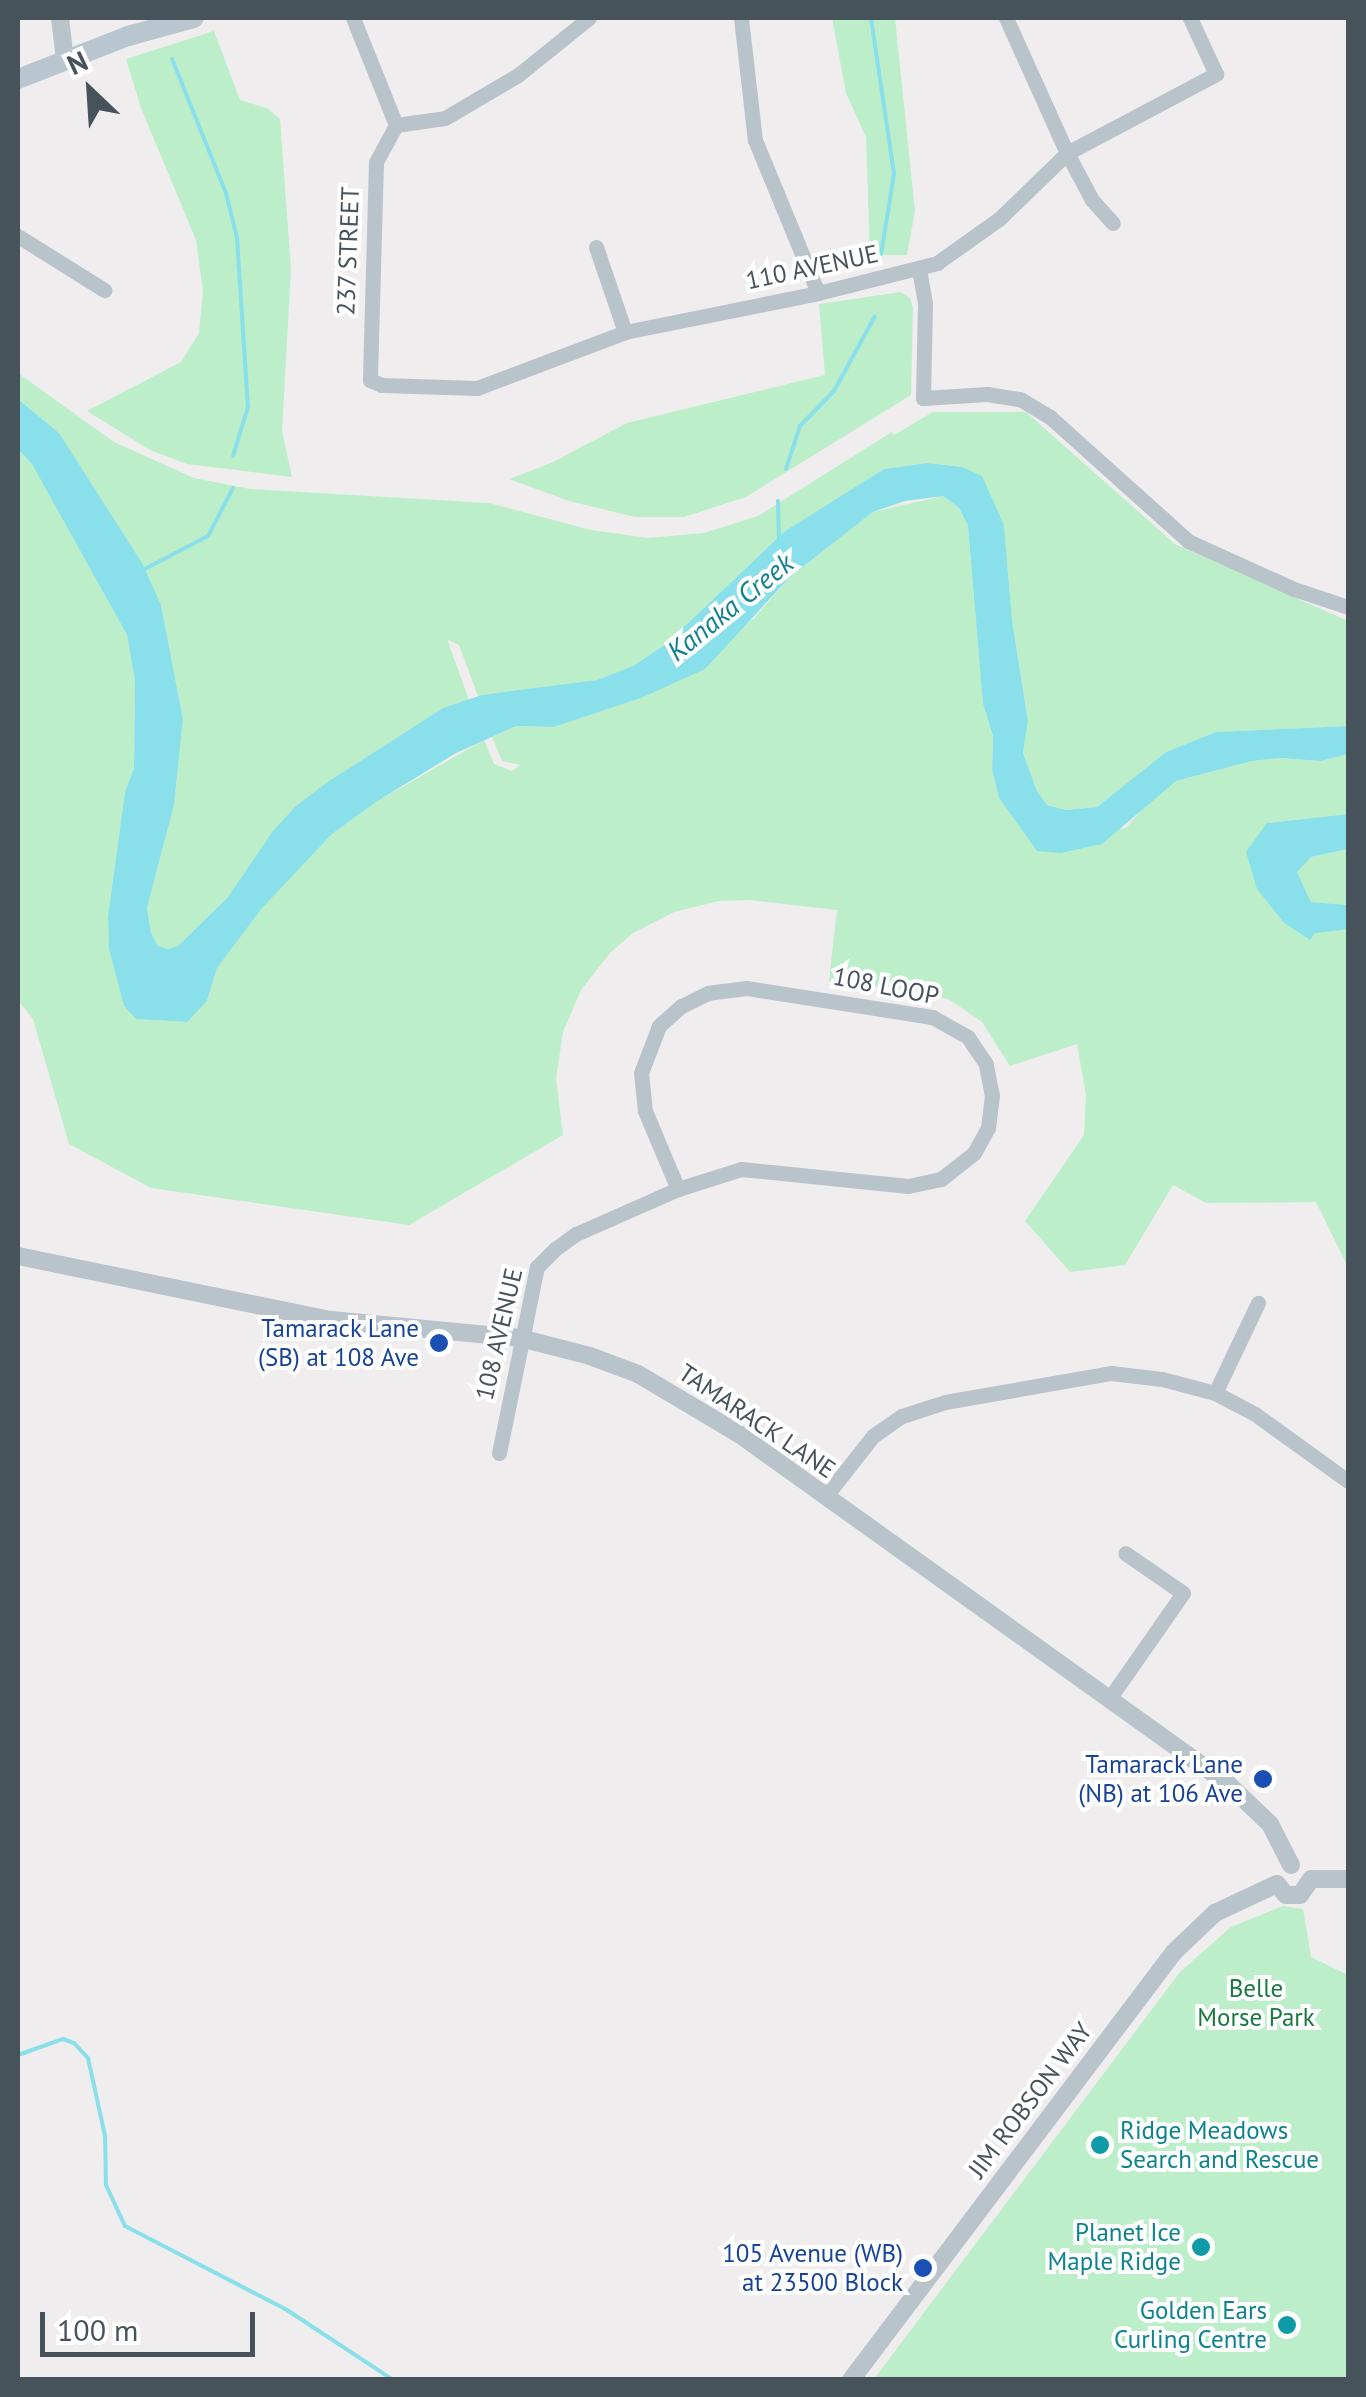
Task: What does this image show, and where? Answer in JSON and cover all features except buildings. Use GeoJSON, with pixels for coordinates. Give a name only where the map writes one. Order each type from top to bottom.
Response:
{"type":"FeatureCollection","features":[{"type":"Feature","properties":{"kind":"main road"},"geometry":{"type":"LineString","coordinates":[[18,80],[65,60],[194,18]]}},
{"type":"Feature","properties":{"kind":"street"},"geometry":{"type":"LineString","coordinates":[[60,18],[65,60]]}},
{"type":"Feature","properties":{"kind":"street"},"geometry":{"type":"LineString","coordinates":[[352,18],[396,125],[445,118],[518,75],[589,18]]}},
{"type":"Feature","properties":{"kind":"street"},"geometry":{"type":"LineString","coordinates":[[741,18],[755,140],[818,294]]}},
{"type":"Feature","properties":{"kind":"street"},"geometry":{"type":"LineString","coordinates":[[1006,18],[1067,153],[1092,200],[1113,222]]}},
{"type":"Feature","properties":{"kind":"street","name":"110 AVENUE"},"geometry":{"type":"LineString","coordinates":[[370,380],[382,384],[477,388],[624,332],[818,294],[919,269],[978,236],[1067,153],[1216,74],[1190,18]]}},
{"type":"Feature","properties":{"kind":"street","name":"237 STREET"},"geometry":{"type":"LineString","coordinates":[[370,380],[376,162],[396,125]]}},
{"type":"Feature","properties":{"kind":"street"},"geometry":{"type":"LineString","coordinates":[[18,236],[104,290]]}},
{"type":"Feature","properties":{"kind":"street"},"geometry":{"type":"LineString","coordinates":[[596,247],[624,332]]}},
{"type":"Feature","properties":{"kind":"street"},"geometry":{"type":"LineString","coordinates":[[919,269],[925,303],[922,398],[987,394],[1020,399],[1050,418],[1188,541],[1294,589],[1348,607]]}},
{"type":"Feature","properties":{"kind":"street","name":"108 LOOP"},"geometry":{"type":"LineString","coordinates":[[747,988],[940,1019],[968,1037],[986,1064],[992,1096],[988,1128],[974,1153],[941,1179],[908,1186],[741,1169],[678,1189],[645,1110],[641,1073],[659,1026],[680,1006],[708,992],[747,988]]}},
{"type":"Feature","properties":{"kind":"street","name":"108 AVENUE"},"geometry":{"type":"LineString","coordinates":[[498,1453],[536,1267],[576,1234],[678,1189]]}},
{"type":"Feature","properties":{"kind":"street","name":"TAMARACK LANE"},"geometry":{"type":"LineString","coordinates":[[18,1256],[320,1318],[520,1338],[590,1356],[660,1385],[705,1411],[1246,1798],[1280,1838],[1290,1864]]}},
{"type":"Feature","properties":{"kind":"street"},"geometry":{"type":"LineString","coordinates":[[1215,1394],[1258,1303]]}},
{"type":"Feature","properties":{"kind":"street"},"geometry":{"type":"LineString","coordinates":[[825,1496],[886,1424],[933,1405],[1110,1373],[1162,1379],[1215,1394],[1255,1414],[1348,1481]]}},
{"type":"Feature","properties":{"kind":"street"},"geometry":{"type":"LineString","coordinates":[[1109,1699],[1183,1593],[1125,1553]]}},
{"type":"Feature","properties":{"kind":"street"},"geometry":{"type":"LineString","coordinates":[[1290,1864],[1304,1868],[1311,1879],[1300,1895],[1286,1895],[1278,1884],[1280,1872],[1290,1864]]}},
{"type":"Feature","properties":{"kind":"street"},"geometry":{"type":"LineString","coordinates":[[1311,1879],[1348,1879]]}},
{"type":"Feature","properties":{"kind":"street","name":"JIM ROBSON WAY"},"geometry":{"type":"LineString","coordinates":[[852,2380],[1174,1952],[1215,1914],[1278,1884]]}},
{"type":"Feature","properties":{"kind":"green space"},"geometry":{"type":"Polygon","coordinates":[[[832,18],[895,18],[915,211],[907,255],[870,255],[866,137],[846,93],[832,18]]]}},
{"type":"Feature","properties":{"kind":"green space"},"geometry":{"type":"Polygon","coordinates":[[[214,31],[240,100],[267,108],[280,119],[291,269],[282,431],[292,477],[187,464],[150,450],[87,411],[181,362],[199,333],[203,291],[196,240],[141,108],[126,59],[214,31]]]}},
{"type":"Feature","properties":{"kind":"green space"},"geometry":{"type":"Polygon","coordinates":[[[901,292],[910,298],[913,308],[911,395],[746,497],[684,517],[635,517],[569,501],[509,479],[551,463],[627,423],[825,375],[819,304],[901,292]]]}},
{"type":"Feature","properties":{"kind":"green space"},"geometry":{"type":"Polygon","coordinates":[[[18,373],[114,442],[194,478],[250,489],[489,503],[591,530],[648,538],[704,533],[758,516],[892,432],[894,435],[933,412],[1026,412],[1175,544],[1348,621],[1348,726],[1216,732],[1166,752],[1097,807],[1066,810],[1047,805],[1037,791],[1023,753],[1028,720],[1012,620],[1004,526],[962,467],[927,463],[884,469],[785,531],[666,644],[633,666],[597,680],[478,696],[459,645],[447,639],[469,700],[443,708],[329,781],[228,897],[178,946],[168,949],[158,946],[151,933],[147,908],[174,805],[183,719],[161,605],[59,433],[18,399],[18,373]]]}},
{"type":"Feature","properties":{"kind":"green space"},"geometry":{"type":"Polygon","coordinates":[[[18,449],[32,463],[127,635],[135,681],[134,768],[125,792],[108,916],[109,949],[124,1005],[137,1019],[186,1022],[207,1001],[217,968],[261,908],[332,834],[376,802],[484,740],[494,764],[512,771],[520,765],[502,761],[492,737],[516,726],[554,727],[641,698],[754,618],[791,576],[873,512],[943,496],[959,508],[968,526],[983,704],[993,736],[992,770],[999,798],[1037,850],[1127,827],[1150,800],[1176,781],[1252,761],[1321,761],[1348,754],[1348,814],[1267,823],[1257,889],[1283,922],[1300,932],[1348,929],[1348,1267],[1316,1202],[1206,1203],[1173,1185],[1125,1265],[1070,1272],[1025,1221],[1084,1135],[1086,1095],[1077,1044],[1010,1066],[982,1022],[950,1000],[925,992],[829,981],[837,910],[749,900],[719,901],[674,912],[633,933],[610,953],[581,990],[563,1032],[556,1078],[563,1135],[409,1225],[151,1188],[69,1144],[33,1019],[18,1000],[18,449]]]}},
{"type":"Feature","properties":{"kind":"green space"},"geometry":{"type":"Polygon","coordinates":[[[1348,849],[1348,905],[1311,902],[1297,872],[1300,864],[1311,857],[1348,849]]]}},
{"type":"Feature","properties":{"kind":"green space","name":"Belle Morse Park"},"geometry":{"type":"Polygon","coordinates":[[[1283,1906],[1303,1909],[1311,1957],[1348,1975],[1348,2379],[874,2379],[1180,1972],[1231,1927],[1283,1906]]]}},
{"type":"Feature","properties":{"kind":"water","name":"Kanaka Creek"},"geometry":{"type":"Polygon","coordinates":[[[18,399],[59,433],[142,563],[161,605],[183,719],[174,805],[147,908],[151,933],[158,946],[168,949],[178,946],[228,897],[273,831],[296,806],[329,781],[443,708],[482,695],[597,680],[633,666],[666,644],[785,531],[884,469],[927,463],[962,467],[982,476],[1004,525],[1012,620],[1028,721],[1023,753],[1037,791],[1047,805],[1066,810],[1097,807],[1166,752],[1216,732],[1348,726],[1348,754],[1321,761],[1252,761],[1176,781],[1102,844],[1061,853],[1037,851],[999,798],[992,770],[993,736],[983,704],[968,526],[959,508],[943,496],[905,501],[873,512],[791,576],[705,669],[641,698],[554,727],[516,726],[456,753],[376,802],[332,834],[262,908],[217,968],[207,1001],[187,1022],[136,1019],[124,1006],[109,949],[108,916],[125,792],[134,768],[135,681],[127,635],[32,464],[18,449],[18,399]]]}},
{"type":"Feature","properties":{"kind":"water"},"geometry":{"type":"Polygon","coordinates":[[[1348,814],[1348,849],[1311,857],[1297,872],[1311,902],[1348,905],[1348,929],[1315,933],[1310,940],[1283,922],[1257,889],[1246,852],[1267,823],[1348,814]]]}},
{"type":"Feature","properties":{"kind":"waterway"},"geometry":{"type":"LineString","coordinates":[[871,18],[894,174],[881,254]]}},
{"type":"Feature","properties":{"kind":"waterway"},"geometry":{"type":"LineString","coordinates":[[172,59],[226,193],[237,238],[248,407],[233,456]]}},
{"type":"Feature","properties":{"kind":"waterway"},"geometry":{"type":"LineString","coordinates":[[786,469],[800,426],[834,391],[875,316]]}},
{"type":"Feature","properties":{"kind":"waterway"},"geometry":{"type":"LineString","coordinates":[[141,571],[208,536],[233,488]]}},
{"type":"Feature","properties":{"kind":"waterway","name":"Kanaka Creek"},"geometry":{"type":"LineString","coordinates":[[778,501],[779,541]]}},
{"type":"Feature","properties":{"kind":"waterway"},"geometry":{"type":"LineString","coordinates":[[18,2055],[63,2039],[74,2043],[88,2058],[105,2136],[106,2185],[125,2226],[287,2310],[393,2380]]}},
{"type":"Feature","properties":{"kind":"place","name":"Tamarack Lane (SB) at 108 Ave"},"geometry":{"type":"Point","coordinates":[439,1343]}},
{"type":"Feature","properties":{"kind":"place","name":"Tamarack Lane (NB) at 106 Ave"},"geometry":{"type":"Point","coordinates":[1263,1779]}},
{"type":"Feature","properties":{"kind":"place","name":"Ridge Meadows Search and Rescue"},"geometry":{"type":"Point","coordinates":[1100,2145]}},
{"type":"Feature","properties":{"kind":"place","name":"Planet Ice Maple Ridge"},"geometry":{"type":"Point","coordinates":[1201,2247]}},
{"type":"Feature","properties":{"kind":"place","name":"105 Avenue (WB) at 23500 Block"},"geometry":{"type":"Point","coordinates":[923,2268]}},
{"type":"Feature","properties":{"kind":"place","name":"Golden Ears Curling Centre"},"geometry":{"type":"Point","coordinates":[1287,2325]}}]}
